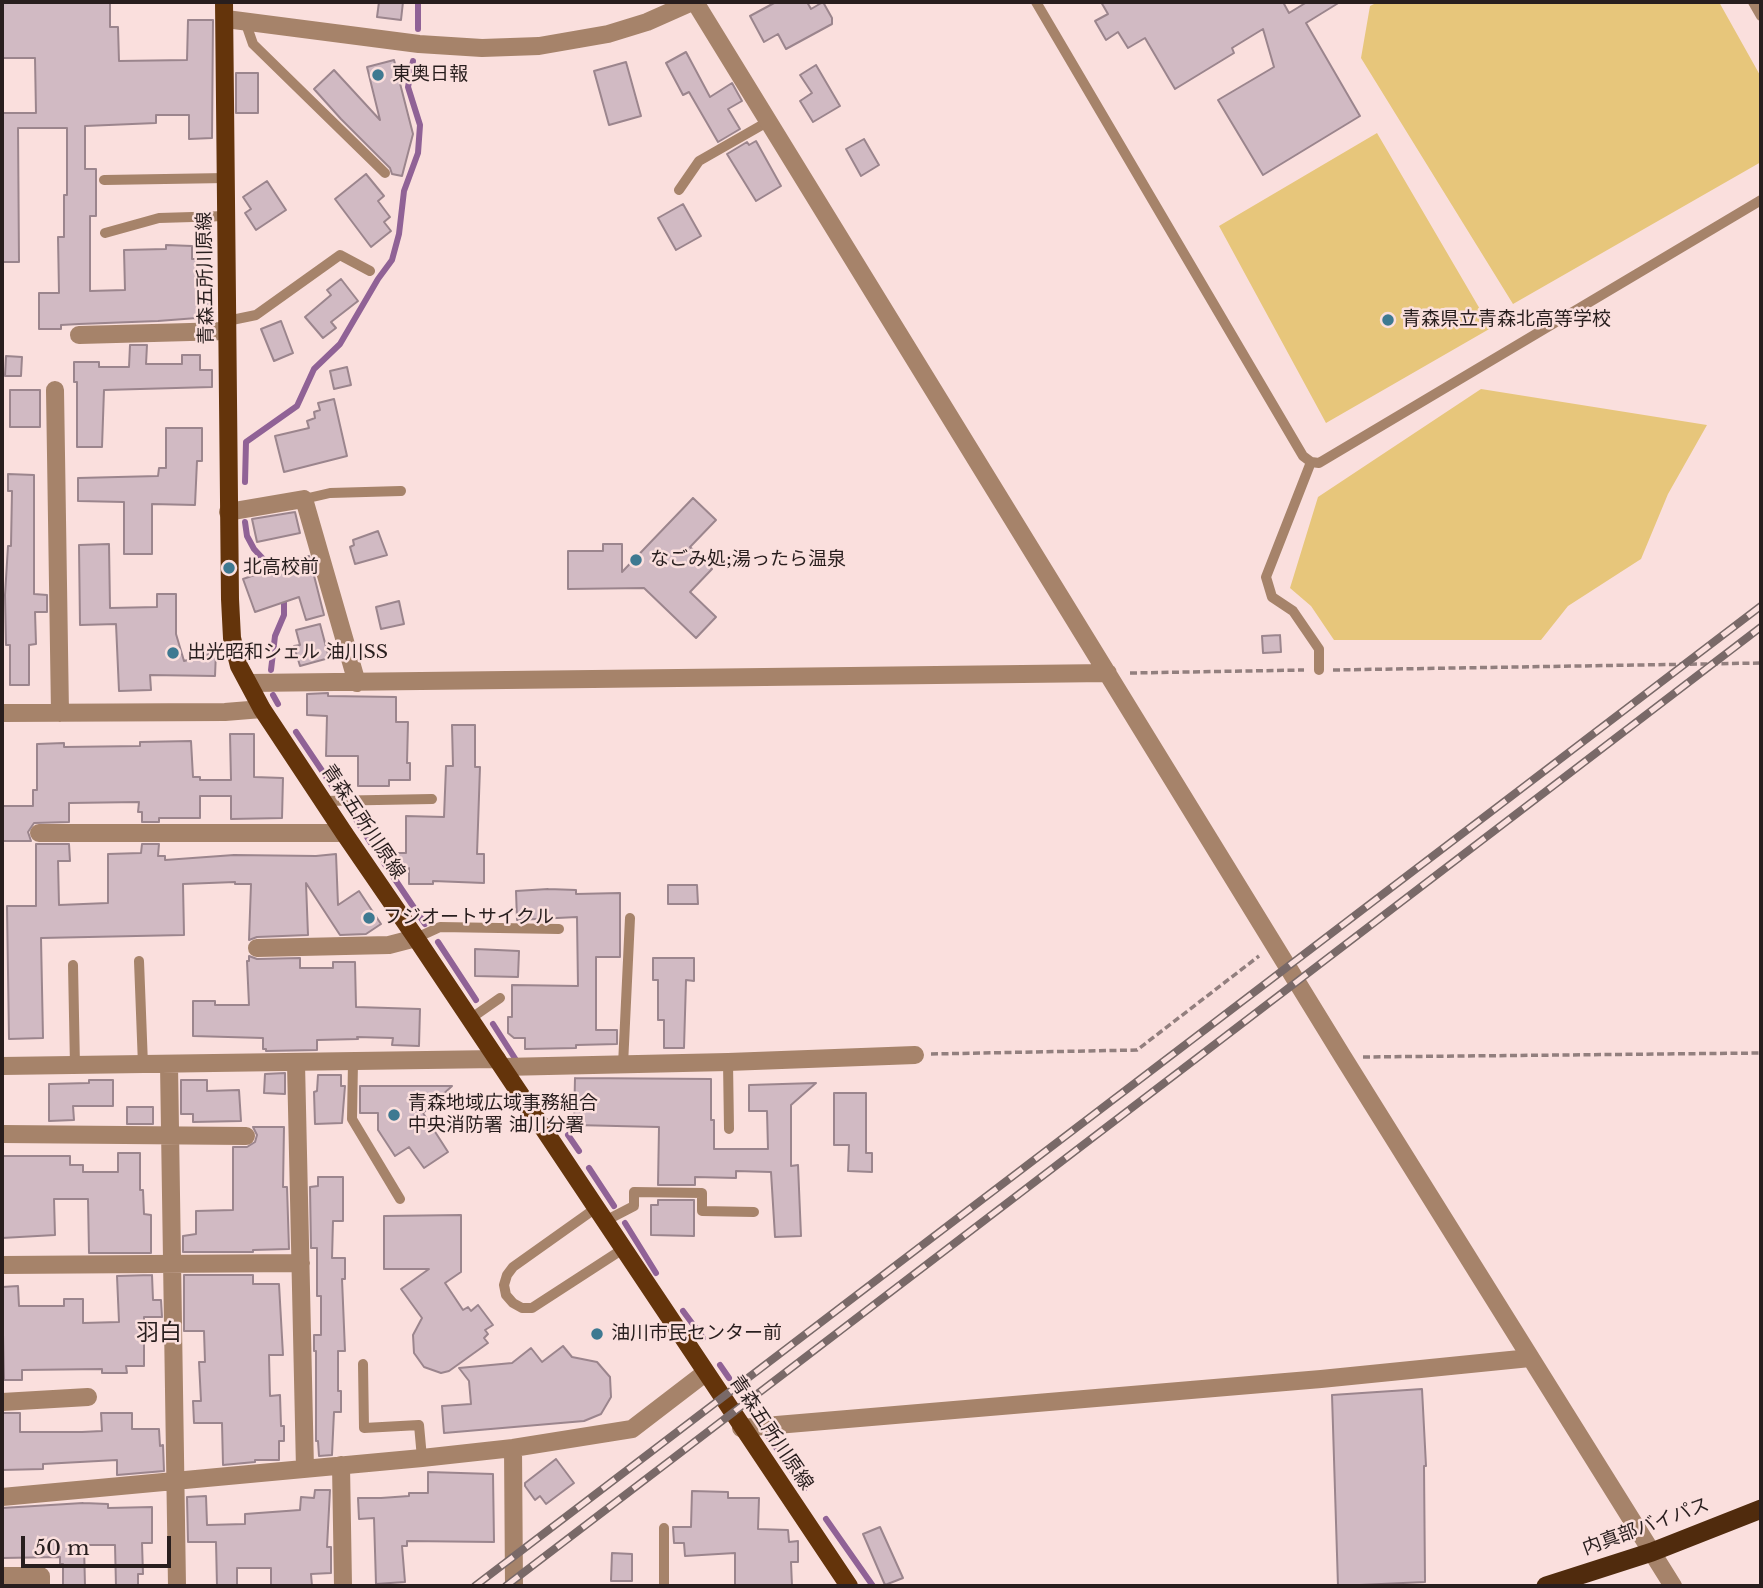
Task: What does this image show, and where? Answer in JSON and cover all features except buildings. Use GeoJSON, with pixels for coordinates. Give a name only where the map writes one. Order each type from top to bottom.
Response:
{"type":"FeatureCollection","features":[{"type":"Feature","properties":{"kind":"highway","name":"内真部バイパス"},"geometry":{"type":"LineString","coordinates":[[1546,1586],[1652,1552],[1761,1509]]}},
{"type":"Feature","properties":{"kind":"main road","name":"青森五所川原線"},"geometry":{"type":"LineString","coordinates":[[225,10],[228,512],[232,638],[239,666],[262,709],[344,833],[849,1586]]}},
{"type":"Feature","properties":{"kind":"street"},"geometry":{"type":"LineString","coordinates":[[225,10],[245,21],[419,44],[482,48],[539,46],[608,34],[647,22],[694,2],[1343,1057],[1673,1586]]}},
{"type":"Feature","properties":{"kind":"street"},"geometry":{"type":"LineString","coordinates":[[79,335],[227,326]]}},
{"type":"Feature","properties":{"kind":"street"},"geometry":{"type":"LineString","coordinates":[[55,390],[60,713]]}},
{"type":"Feature","properties":{"kind":"street"},"geometry":{"type":"LineString","coordinates":[[228,512],[304,499],[357,683]]}},
{"type":"Feature","properties":{"kind":"street"},"geometry":{"type":"LineString","coordinates":[[249,683],[1108,673]]}},
{"type":"Feature","properties":{"kind":"street"},"geometry":{"type":"LineString","coordinates":[[2,713],[262,709]]}},
{"type":"Feature","properties":{"kind":"street"},"geometry":{"type":"LineString","coordinates":[[38,832],[344,833]]}},
{"type":"Feature","properties":{"kind":"street"},"geometry":{"type":"LineString","coordinates":[[257,948],[389,946],[416,937]]}},
{"type":"Feature","properties":{"kind":"street"},"geometry":{"type":"LineString","coordinates":[[2,1066],[354,1062],[623,1065],[915,1055]]}},
{"type":"Feature","properties":{"kind":"street"},"geometry":{"type":"LineString","coordinates":[[296,1063],[305,1469]]}},
{"type":"Feature","properties":{"kind":"street"},"geometry":{"type":"LineString","coordinates":[[169,1065],[177,1586]]}},
{"type":"Feature","properties":{"kind":"street"},"geometry":{"type":"LineString","coordinates":[[2,1135],[246,1136]]}},
{"type":"Feature","properties":{"kind":"street"},"geometry":{"type":"LineString","coordinates":[[2,1265],[301,1264]]}},
{"type":"Feature","properties":{"kind":"street"},"geometry":{"type":"LineString","coordinates":[[741,1427],[1307,1380],[1531,1358]]}},
{"type":"Feature","properties":{"kind":"street"},"geometry":{"type":"LineString","coordinates":[[2,1497],[422,1458],[513,1448],[632,1429],[705,1373]]}},
{"type":"Feature","properties":{"kind":"street"},"geometry":{"type":"LineString","coordinates":[[2,1402],[88,1397]]}},
{"type":"Feature","properties":{"kind":"street"},"geometry":{"type":"LineString","coordinates":[[513,1448],[514,1586]]}},
{"type":"Feature","properties":{"kind":"street"},"geometry":{"type":"LineString","coordinates":[[341,1465],[343,1586]]}},
{"type":"Feature","properties":{"kind":"street"},"geometry":{"type":"LineString","coordinates":[[2,1576],[41,1576],[41,1586]]}},
{"type":"Feature","properties":{"kind":"lane"},"geometry":{"type":"LineString","coordinates":[[1035,2],[1303,456],[1311,462],[1319,463],[1761,201]]}},
{"type":"Feature","properties":{"kind":"lane"},"geometry":{"type":"LineString","coordinates":[[1753,2],[1761,16]]}},
{"type":"Feature","properties":{"kind":"lane"},"geometry":{"type":"LineString","coordinates":[[245,21],[253,44],[385,173]]}},
{"type":"Feature","properties":{"kind":"lane"},"geometry":{"type":"LineString","coordinates":[[679,190],[699,161],[768,121]]}},
{"type":"Feature","properties":{"kind":"lane"},"geometry":{"type":"LineString","coordinates":[[104,180],[226,178]]}},
{"type":"Feature","properties":{"kind":"lane"},"geometry":{"type":"LineString","coordinates":[[105,233],[159,218],[226,216]]}},
{"type":"Feature","properties":{"kind":"lane"},"geometry":{"type":"LineString","coordinates":[[227,326],[256,315],[340,255],[370,271]]}},
{"type":"Feature","properties":{"kind":"lane"},"geometry":{"type":"LineString","coordinates":[[1311,462],[1266,577],[1272,597],[1293,611],[1319,649],[1319,670]]}},
{"type":"Feature","properties":{"kind":"lane"},"geometry":{"type":"LineString","coordinates":[[304,499],[330,493],[401,491]]}},
{"type":"Feature","properties":{"kind":"lane"},"geometry":{"type":"LineString","coordinates":[[323,801],[432,799]]}},
{"type":"Feature","properties":{"kind":"lane"},"geometry":{"type":"LineString","coordinates":[[623,1065],[630,918]]}},
{"type":"Feature","properties":{"kind":"lane"},"geometry":{"type":"LineString","coordinates":[[416,937],[440,927],[559,929]]}},
{"type":"Feature","properties":{"kind":"lane"},"geometry":{"type":"LineString","coordinates":[[139,961],[143,1065]]}},
{"type":"Feature","properties":{"kind":"lane"},"geometry":{"type":"LineString","coordinates":[[73,965],[75,1066]]}},
{"type":"Feature","properties":{"kind":"lane"},"geometry":{"type":"LineString","coordinates":[[470,1019],[500,998]]}},
{"type":"Feature","properties":{"kind":"lane"},"geometry":{"type":"LineString","coordinates":[[354,1062],[352,1119],[400,1199]]}},
{"type":"Feature","properties":{"kind":"lane"},"geometry":{"type":"LineString","coordinates":[[728,1062],[729,1129]]}},
{"type":"Feature","properties":{"kind":"lane"},"geometry":{"type":"LineString","coordinates":[[623,1249],[532,1308],[522,1308],[506,1295],[504,1285],[513,1267],[600,1214],[634,1206],[634,1192],[702,1193],[702,1211],[754,1212]]}},
{"type":"Feature","properties":{"kind":"lane"},"geometry":{"type":"LineString","coordinates":[[363,1364],[365,1428],[419,1425],[422,1458]]}},
{"type":"Feature","properties":{"kind":"lane"},"geometry":{"type":"LineString","coordinates":[[664,1528],[664,1586]]}},
{"type":"Feature","properties":{"kind":"path"},"geometry":{"type":"LineString","coordinates":[[1108,673],[1761,663]]}},
{"type":"Feature","properties":{"kind":"path"},"geometry":{"type":"LineString","coordinates":[[915,1055],[1137,1050],[1275,944]]}},
{"type":"Feature","properties":{"kind":"path"},"geometry":{"type":"LineString","coordinates":[[1343,1057],[1761,1053]]}},
{"type":"Feature","properties":{"kind":"shaded area"},"geometry":{"type":"Polygon","coordinates":[[[1378,2],[1719,2],[1761,77],[1761,162],[1513,304],[1361,58],[1370,6],[1378,2]]]}},
{"type":"Feature","properties":{"kind":"shaded area"},"geometry":{"type":"Polygon","coordinates":[[[1377,133],[1491,328],[1326,423],[1219,226],[1377,133]]]}},
{"type":"Feature","properties":{"kind":"shaded area"},"geometry":{"type":"Polygon","coordinates":[[[1481,389],[1707,425],[1668,494],[1641,559],[1568,606],[1541,640],[1334,640],[1311,606],[1290,588],[1318,497],[1481,389]]]}},
{"type":"Feature","properties":{"kind":"waterway"},"geometry":{"type":"LineString","coordinates":[[418,2],[418,29]]}},
{"type":"Feature","properties":{"kind":"waterway"},"geometry":{"type":"LineString","coordinates":[[245,482],[246,442],[297,406],[314,369],[340,344],[392,260],[399,234],[404,191],[418,153],[420,125],[408,87],[413,61]]}},
{"type":"Feature","properties":{"kind":"waterway"},"geometry":{"type":"LineString","coordinates":[[245,522],[247,536],[254,549],[277,574]]}},
{"type":"Feature","properties":{"kind":"waterway"},"geometry":{"type":"LineString","coordinates":[[271,670],[275,636],[284,615],[284,594]]}},
{"type":"Feature","properties":{"kind":"waterway"},"geometry":{"type":"LineString","coordinates":[[273,695],[278,704]]}},
{"type":"Feature","properties":{"kind":"waterway"},"geometry":{"type":"LineString","coordinates":[[296,732],[333,787]]}},
{"type":"Feature","properties":{"kind":"waterway"},"geometry":{"type":"LineString","coordinates":[[353,815],[374,848]]}},
{"type":"Feature","properties":{"kind":"waterway"},"geometry":{"type":"LineString","coordinates":[[384,863],[425,924]]}},
{"type":"Feature","properties":{"kind":"waterway"},"geometry":{"type":"LineString","coordinates":[[438,942],[476,1000]]}},
{"type":"Feature","properties":{"kind":"waterway"},"geometry":{"type":"LineString","coordinates":[[493,1024],[516,1060]]}},
{"type":"Feature","properties":{"kind":"waterway"},"geometry":{"type":"LineString","coordinates":[[568,1135],[579,1151]]}},
{"type":"Feature","properties":{"kind":"waterway"},"geometry":{"type":"LineString","coordinates":[[589,1168],[614,1206]]}},
{"type":"Feature","properties":{"kind":"waterway"},"geometry":{"type":"LineString","coordinates":[[625,1223],[656,1273]]}},
{"type":"Feature","properties":{"kind":"waterway"},"geometry":{"type":"LineString","coordinates":[[683,1311],[703,1338]]}},
{"type":"Feature","properties":{"kind":"waterway"},"geometry":{"type":"LineString","coordinates":[[720,1365],[729,1378]]}},
{"type":"Feature","properties":{"kind":"waterway"},"geometry":{"type":"LineString","coordinates":[[769,1437],[804,1489]]}},
{"type":"Feature","properties":{"kind":"waterway"},"geometry":{"type":"LineString","coordinates":[[826,1519],[873,1586]]}},
{"type":"Feature","properties":{"kind":"railway"},"geometry":{"type":"LineString","coordinates":[[475,1586],[1761,606]]}},
{"type":"Feature","properties":{"kind":"railway"},"geometry":{"type":"LineString","coordinates":[[506,1586],[1761,627]]}},
{"type":"Feature","properties":{"kind":"place","name":"東奥日報"},"geometry":{"type":"Point","coordinates":[378,75]}},
{"type":"Feature","properties":{"kind":"place","name":"青森県立青森北高等学校"},"geometry":{"type":"Point","coordinates":[1388,320]}},
{"type":"Feature","properties":{"kind":"place","name":"なごみ処;湯ったら温泉"},"geometry":{"type":"Point","coordinates":[636,560]}},
{"type":"Feature","properties":{"kind":"place","name":"北高校前"},"geometry":{"type":"Point","coordinates":[229,568]}},
{"type":"Feature","properties":{"kind":"place","name":"出光昭和シェル 油川SS"},"geometry":{"type":"Point","coordinates":[173,653]}},
{"type":"Feature","properties":{"kind":"place","name":"フジオートサイクル"},"geometry":{"type":"Point","coordinates":[369,918]}},
{"type":"Feature","properties":{"kind":"place","name":"青森地域広域事務組合 中央消防署 油川分署"},"geometry":{"type":"Point","coordinates":[394,1115]}},
{"type":"Feature","properties":{"kind":"place","name":"油川市民センター前"},"geometry":{"type":"Point","coordinates":[597,1334]}},
{"type":"Feature","properties":{"kind":"district","name":"羽白"},"geometry":{"type":"Point","coordinates":[159,1334]}}]}
